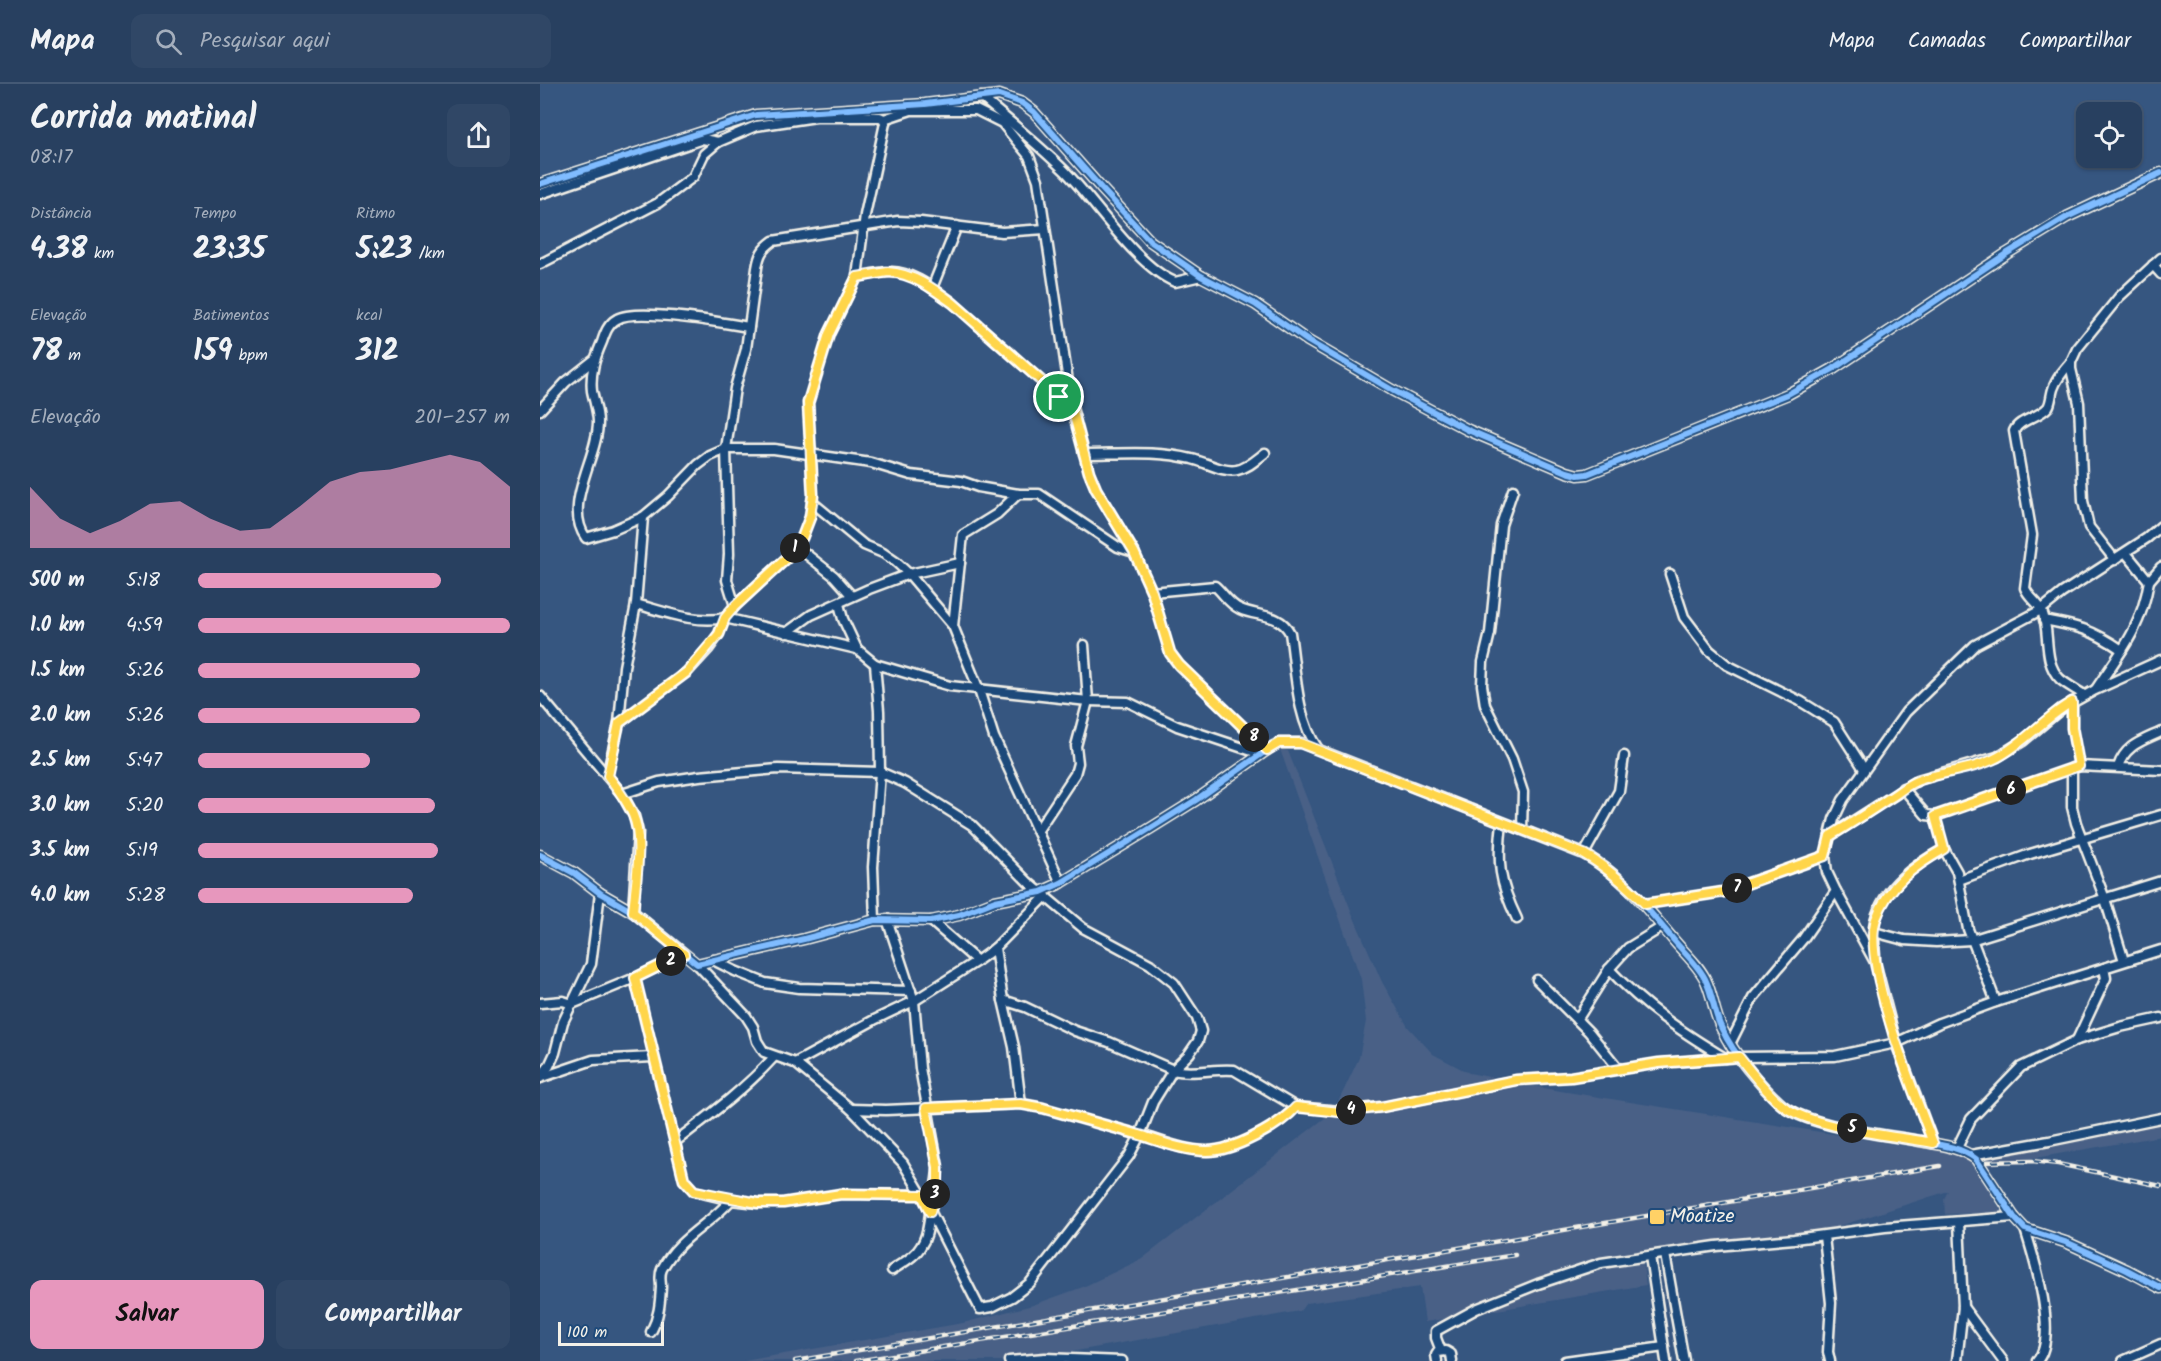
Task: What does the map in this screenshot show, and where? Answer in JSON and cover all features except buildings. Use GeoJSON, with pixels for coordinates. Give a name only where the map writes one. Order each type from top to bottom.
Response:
{"type":"FeatureCollection","features":[{"type":"Feature","properties":{"kind":"street"},"geometry":{"type":"LineString","coordinates":[[540,184],[756,115],[925,105],[999,95],[1029,108],[1150,241],[1201,276],[1255,304],[1308,340],[1392,390],[1468,430],[1578,475],[1587,474],[1788,394],[1833,369],[2006,254],[2067,217],[2161,173]]}},
{"type":"Feature","properties":{"kind":"street"},"geometry":{"type":"LineString","coordinates":[[981,97],[1064,170],[1159,274],[1175,282],[1201,276]]}},
{"type":"Feature","properties":{"kind":"street"},"geometry":{"type":"LineString","coordinates":[[540,264],[658,203],[693,177],[704,154],[718,142],[756,126],[816,117],[880,117],[884,119],[911,110],[976,110],[1002,123],[1029,156],[1038,180],[1072,408],[1096,489],[1134,552],[1152,592],[1170,653],[1264,752]]}},
{"type":"Feature","properties":{"kind":"street"},"geometry":{"type":"LineString","coordinates":[[619,723],[687,672],[719,634],[725,618],[735,606],[788,557],[802,538],[810,517],[812,502],[808,403],[829,334],[857,277],[884,119]]}},
{"type":"Feature","properties":{"kind":"street"},"geometry":{"type":"LineString","coordinates":[[540,194],[702,140],[718,142]]}},
{"type":"Feature","properties":{"kind":"street"},"geometry":{"type":"LineString","coordinates":[[735,606],[727,580],[729,554],[726,449],[735,388],[742,367],[756,268],[764,248],[773,241],[898,222],[1002,232],[1045,229]]}},
{"type":"Feature","properties":{"kind":"street"},"geometry":{"type":"LineString","coordinates":[[932,288],[957,226]]}},
{"type":"Feature","properties":{"kind":"street"},"geometry":{"type":"LineString","coordinates":[[2084,695],[2062,681],[2056,673],[2048,656],[2042,610],[2025,588],[2032,535],[2014,431],[2016,427],[2047,408],[2061,373],[2071,362],[2077,349],[2119,297],[2161,258]]}},
{"type":"Feature","properties":{"kind":"street"},"geometry":{"type":"LineString","coordinates":[[2153,265],[2161,274]]}},
{"type":"Feature","properties":{"kind":"street"},"geometry":{"type":"LineString","coordinates":[[857,277],[896,272],[932,288],[953,303],[1072,408]]}},
{"type":"Feature","properties":{"kind":"street"},"geometry":{"type":"LineString","coordinates":[[748,327],[695,318],[624,316],[616,319],[606,330],[595,359],[592,381],[598,423],[580,498],[578,517],[585,536],[590,538],[643,517],[710,456],[726,449],[774,449],[871,463],[911,475],[961,482],[1018,494],[1040,494],[1118,547],[1134,552]]}},
{"type":"Feature","properties":{"kind":"street"},"geometry":{"type":"LineString","coordinates":[[540,410],[566,382],[595,359]]}},
{"type":"Feature","properties":{"kind":"street"},"geometry":{"type":"LineString","coordinates":[[2071,362],[2079,403],[2083,501],[2089,527],[2115,560]]}},
{"type":"Feature","properties":{"kind":"street"},"geometry":{"type":"LineString","coordinates":[[1084,454],[1163,454],[1236,471],[1247,467],[1265,453]]}},
{"type":"Feature","properties":{"kind":"street"},"geometry":{"type":"LineString","coordinates":[[1513,490],[1501,525],[1498,543],[1490,633],[1483,662],[1482,686],[1485,705],[1512,759],[1523,792],[1522,829]]}},
{"type":"Feature","properties":{"kind":"street"},"geometry":{"type":"LineString","coordinates":[[953,626],[963,535],[997,514],[1018,494]]}},
{"type":"Feature","properties":{"kind":"street"},"geometry":{"type":"LineString","coordinates":[[812,502],[864,545],[883,553],[909,574],[953,626],[979,690],[994,737],[1061,883]]}},
{"type":"Feature","properties":{"kind":"street"},"geometry":{"type":"LineString","coordinates":[[608,776],[619,723],[624,667],[636,604],[643,517]]}},
{"type":"Feature","properties":{"kind":"street"},"geometry":{"type":"LineString","coordinates":[[1875,962],[1827,872],[1825,856],[1834,819],[1843,800],[1906,712],[1975,645],[2042,610],[2062,593],[2126,553],[2161,526]]}},
{"type":"Feature","properties":{"kind":"street"},"geometry":{"type":"LineString","coordinates":[[796,546],[834,576],[852,596]]}},
{"type":"Feature","properties":{"kind":"street"},"geometry":{"type":"LineString","coordinates":[[2126,553],[2149,581]]}},
{"type":"Feature","properties":{"kind":"street"},"geometry":{"type":"LineString","coordinates":[[786,633],[811,615],[852,596],[909,574],[960,563]]}},
{"type":"Feature","properties":{"kind":"street"},"geometry":{"type":"LineString","coordinates":[[2095,690],[2132,636],[2142,613],[2149,581],[2161,567]]}},
{"type":"Feature","properties":{"kind":"street"},"geometry":{"type":"LineString","coordinates":[[1670,574],[1684,617],[1709,650],[1727,665],[1800,701],[1834,722],[1864,769]]}},
{"type":"Feature","properties":{"kind":"street"},"geometry":{"type":"LineString","coordinates":[[1152,592],[1215,586],[1230,603],[1241,610],[1277,620],[1286,625],[1290,633],[1302,712],[1311,739],[1319,750]]}},
{"type":"Feature","properties":{"kind":"street"},"geometry":{"type":"LineString","coordinates":[[636,604],[699,620],[713,621],[725,618],[857,649],[875,663],[950,686],[1088,701],[1128,702],[1177,726],[1264,752]]}},
{"type":"Feature","properties":{"kind":"street"},"geometry":{"type":"LineString","coordinates":[[839,604],[843,619],[857,649]]}},
{"type":"Feature","properties":{"kind":"street"},"geometry":{"type":"LineString","coordinates":[[2044,620],[2081,627],[2099,634],[2122,650]]}},
{"type":"Feature","properties":{"kind":"street"},"geometry":{"type":"LineString","coordinates":[[1038,831],[1075,774],[1078,763],[1076,746],[1088,701],[1084,645]]}},
{"type":"Feature","properties":{"kind":"street"},"geometry":{"type":"LineString","coordinates":[[1830,836],[1918,780],[1997,758],[2023,741],[2072,702],[2161,660]]}},
{"type":"Feature","properties":{"kind":"street"},"geometry":{"type":"LineString","coordinates":[[875,663],[880,772],[873,867],[875,920]]}},
{"type":"Feature","properties":{"kind":"street"},"geometry":{"type":"LineString","coordinates":[[540,696],[608,776],[622,794],[634,816],[638,832],[633,912]]}},
{"type":"Feature","properties":{"kind":"street"},"geometry":{"type":"LineString","coordinates":[[2072,702],[2075,767],[2072,807],[2105,899],[2124,961]]}},
{"type":"Feature","properties":{"kind":"street"},"geometry":{"type":"LineString","coordinates":[[2118,767],[2122,756],[2132,745],[2161,732]]}},
{"type":"Feature","properties":{"kind":"street"},"geometry":{"type":"LineString","coordinates":[[795,1063],[914,1001],[977,961],[995,948],[1044,894],[1196,800],[1264,752],[1279,743],[1300,743],[1522,829],[1584,854],[1602,864],[1622,880],[1645,904],[1697,967],[1706,981],[1721,1028],[1730,1044],[1782,1105],[1800,1116],[1826,1124],[1957,1148],[1976,1159],[2014,1217],[2025,1229],[2036,1264],[2044,1303],[2046,1341],[2037,1361]]}},
{"type":"Feature","properties":{"kind":"street"},"geometry":{"type":"LineString","coordinates":[[1584,854],[1619,791],[1624,756]]}},
{"type":"Feature","properties":{"kind":"street"},"geometry":{"type":"LineString","coordinates":[[1903,788],[1926,815],[1935,816],[2075,767],[2161,770]]}},
{"type":"Feature","properties":{"kind":"street"},"geometry":{"type":"LineString","coordinates":[[540,855],[574,873],[600,893],[633,912],[697,964],[746,1016],[764,1053],[795,1063],[851,1109],[903,1163],[922,1195],[980,1309],[992,1307],[1012,1297],[1030,1283],[1129,1156],[1153,1102],[1173,1070],[1190,1054],[1198,1041],[1202,1031],[1197,1018],[1174,983],[1150,964],[1083,928],[1022,876],[972,825],[905,783],[880,772],[778,769],[669,781],[622,794]]}},
{"type":"Feature","properties":{"kind":"street"},"geometry":{"type":"LineString","coordinates":[[1959,880],[2030,854],[2161,815]]}},
{"type":"Feature","properties":{"kind":"street"},"geometry":{"type":"LineString","coordinates":[[1935,816],[1944,849],[1957,872],[1971,940],[1996,1002]]}},
{"type":"Feature","properties":{"kind":"street"},"geometry":{"type":"LineString","coordinates":[[1502,823],[1498,851],[1500,872],[1506,896],[1517,919]]}},
{"type":"Feature","properties":{"kind":"street"},"geometry":{"type":"LineString","coordinates":[[1933,1143],[1896,1043],[1875,962],[1874,932],[1875,921],[1899,879],[1921,862],[1944,849]]}},
{"type":"Feature","properties":{"kind":"street"},"geometry":{"type":"LineString","coordinates":[[1645,904],[1723,892],[1825,856]]}},
{"type":"Feature","properties":{"kind":"street"},"geometry":{"type":"LineString","coordinates":[[1874,932],[1904,940],[1936,942],[1971,940],[2161,881]]}},
{"type":"Feature","properties":{"kind":"street"},"geometry":{"type":"LineString","coordinates":[[1730,1044],[1753,998],[1803,939],[1836,891]]}},
{"type":"Feature","properties":{"kind":"street"},"geometry":{"type":"LineString","coordinates":[[540,1078],[552,1059],[563,1022],[591,964],[600,893]]}},
{"type":"Feature","properties":{"kind":"street"},"geometry":{"type":"LineString","coordinates":[[697,964],[875,920],[931,921],[959,915],[995,901],[1044,894]]}},
{"type":"Feature","properties":{"kind":"street"},"geometry":{"type":"LineString","coordinates":[[887,919],[914,1001],[920,1068],[938,1167],[938,1180],[928,1231],[922,1246],[892,1270]]}},
{"type":"Feature","properties":{"kind":"street"},"geometry":{"type":"LineString","coordinates":[[931,921],[977,961]]}},
{"type":"Feature","properties":{"kind":"street"},"geometry":{"type":"LineString","coordinates":[[1577,1020],[1609,969],[1628,948],[1662,927]]}},
{"type":"Feature","properties":{"kind":"street"},"geometry":{"type":"LineString","coordinates":[[995,948],[1003,1000],[1014,1047],[1021,1104]]}},
{"type":"Feature","properties":{"kind":"street"},"geometry":{"type":"LineString","coordinates":[[1003,1000],[1025,1007],[1075,1031],[1109,1042],[1173,1070],[1181,1072],[1234,1070],[1296,1107],[1340,1112],[1382,1107],[1516,1080],[1571,1077],[1618,1068],[1739,1057],[1834,1056],[1896,1043],[1939,1023],[1996,1002],[2161,950]]}},
{"type":"Feature","properties":{"kind":"street"},"geometry":{"type":"LineString","coordinates":[[540,1003],[563,1001],[572,1004],[635,978],[684,954]]}},
{"type":"Feature","properties":{"kind":"street"},"geometry":{"type":"LineString","coordinates":[[713,960],[765,983],[799,988],[911,991]]}},
{"type":"Feature","properties":{"kind":"street"},"geometry":{"type":"LineString","coordinates":[[2077,1040],[2106,978],[2104,968]]}},
{"type":"Feature","properties":{"kind":"street"},"geometry":{"type":"LineString","coordinates":[[1609,969],[1635,996],[1658,1015],[1725,1058]]}},
{"type":"Feature","properties":{"kind":"street"},"geometry":{"type":"LineString","coordinates":[[635,978],[684,1180],[694,1191],[731,1200],[758,1203],[783,1203],[841,1194],[922,1195]]}},
{"type":"Feature","properties":{"kind":"street"},"geometry":{"type":"LineString","coordinates":[[1537,980],[1589,1032],[1618,1068]]}},
{"type":"Feature","properties":{"kind":"street"},"geometry":{"type":"LineString","coordinates":[[1957,1148],[1971,1119],[2021,1067],[2077,1040],[2161,1018]]}},
{"type":"Feature","properties":{"kind":"street"},"geometry":{"type":"LineString","coordinates":[[540,1078],[593,1060],[653,1057]]}},
{"type":"Feature","properties":{"kind":"street"},"geometry":{"type":"LineString","coordinates":[[676,1141],[723,1105],[774,1057]]}},
{"type":"Feature","properties":{"kind":"street"},"geometry":{"type":"LineString","coordinates":[[851,1109],[886,1110],[1021,1104],[1043,1108],[1180,1147],[1209,1151],[1231,1146],[1257,1135],[1286,1118],[1296,1107]]}},
{"type":"Feature","properties":{"kind":"street"},"geometry":{"type":"LineString","coordinates":[[1971,1155],[2161,1118]]}},
{"type":"Feature","properties":{"kind":"street"},"geometry":{"type":"LineString","coordinates":[[651,1332],[660,1309],[662,1269],[682,1240],[704,1226],[731,1200]]}},
{"type":"Feature","properties":{"kind":"street"},"geometry":{"type":"LineString","coordinates":[[1441,1351],[1436,1331],[1476,1309],[1538,1284],[1601,1263],[1716,1246],[1824,1236],[1885,1227],[2014,1217]]}},
{"type":"Feature","properties":{"kind":"street"},"geometry":{"type":"LineString","coordinates":[[1958,1361],[1963,1307],[1959,1222]]}},
{"type":"Feature","properties":{"kind":"street"},"geometry":{"type":"LineString","coordinates":[[2025,1229],[2068,1243],[2161,1288]]}},
{"type":"Feature","properties":{"kind":"street"},"geometry":{"type":"LineString","coordinates":[[1824,1236],[1831,1303],[1828,1352],[1830,1361]]}},
{"type":"Feature","properties":{"kind":"street"},"geometry":{"type":"LineString","coordinates":[[1665,1254],[1684,1361]]}},
{"type":"Feature","properties":{"kind":"street"},"geometry":{"type":"LineString","coordinates":[[1650,1256],[1666,1361]]}},
{"type":"Feature","properties":{"kind":"street"},"geometry":{"type":"LineString","coordinates":[[1963,1307],[2003,1361]]}},
{"type":"Feature","properties":{"kind":"street"},"geometry":{"type":"LineString","coordinates":[[2123,1361],[2161,1344]]}},
{"type":"Feature","properties":{"kind":"street"},"geometry":{"type":"LineString","coordinates":[[1565,1361],[1664,1347]]}},
{"type":"Feature","properties":{"kind":"street"},"geometry":{"type":"LineString","coordinates":[[1437,1361],[1436,1355],[1441,1351],[1449,1352],[1452,1361]]}},
{"type":"Feature","properties":{"kind":"street"},"geometry":{"type":"LineString","coordinates":[[1009,1361],[1045,1358],[1122,1361]]}},
{"type":"Feature","properties":{"kind":"shaded area"},"geometry":{"type":"Polygon","coordinates":[[[1280,749],[1288,751],[1382,982],[1408,1027],[1433,1054],[1469,1073],[1554,1090],[1960,1154],[2161,1118],[2161,1136],[1978,1168],[2002,1213],[1945,1214],[1944,1199],[1948,1191],[1830,1229],[1642,1257],[1646,1285],[1425,1322],[1420,1287],[1306,1303],[1300,1311],[1043,1357],[1007,1361],[744,1361],[963,1323],[1033,1305],[1083,1287],[1142,1259],[1334,1111],[1359,1058],[1366,1021],[1361,979],[1280,749]]]}},
{"type":"Feature","properties":{"kind":"railway"},"geometry":{"type":"LineString","coordinates":[[1978,1162],[2032,1161],[2058,1164],[2161,1186]]}},
{"type":"Feature","properties":{"kind":"railway"},"geometry":{"type":"LineString","coordinates":[[795,1361],[1940,1166]]}},
{"type":"Feature","properties":{"kind":"railway"},"geometry":{"type":"LineString","coordinates":[[856,1361],[1515,1255]]}},
{"type":"Feature","properties":{"kind":"cycle path"},"geometry":{"type":"LineString","coordinates":[[540,184],[756,115],[925,104],[999,95],[1022,103],[1034,112],[1150,241],[1201,276],[1255,304],[1308,341],[1392,390],[1468,430],[1578,475],[1587,474],[1788,394],[1833,369],[2006,254],[2067,217],[2161,173]]}},
{"type":"Feature","properties":{"kind":"cycle path"},"geometry":{"type":"LineString","coordinates":[[540,855],[574,873],[600,893],[633,912],[697,964],[875,920],[931,921],[959,915],[995,901],[1041,892],[1061,883],[1196,800],[1279,743],[1301,743],[1584,854],[1611,872],[1632,892],[1703,975],[1719,1023],[1733,1049],[1764,1088],[1781,1104],[1809,1119],[1828,1124],[1939,1144],[1965,1152],[1976,1159],[2014,1217],[2025,1229],[2068,1243],[2161,1288]]}},
{"type":"Feature","properties":{"kind":"place","name":"Moatize"},"geometry":{"type":"Point","coordinates":[1657,1217]}},
{"type":"Feature","properties":{"kind":"route"},"geometry":{"type":"LineString","coordinates":[[896,272],[932,288],[953,303],[1059,397],[1072,408],[1089,472],[1096,489],[1134,552],[1152,592],[1170,653],[1179,665],[1267,750],[1279,743],[1300,743],[1584,854],[1602,864],[1622,880],[1645,904],[1723,892],[1825,856],[1830,836],[1903,788],[1918,780],[1997,758],[2023,741],[2072,702],[2072,728],[2079,766],[1935,816],[1944,849],[1921,862],[1899,879],[1875,921],[1875,962],[1896,1043],[1933,1143],[1826,1124],[1800,1116],[1782,1105],[1739,1057],[1659,1063],[1571,1077],[1516,1080],[1382,1107],[1340,1112],[1296,1107],[1286,1118],[1257,1135],[1231,1146],[1209,1151],[1180,1147],[1043,1108],[1021,1104],[926,1108],[938,1167],[938,1180],[930,1212],[922,1195],[841,1194],[783,1203],[758,1203],[731,1200],[694,1191],[689,1187],[684,1180],[635,978],[684,954],[633,912],[638,832],[634,816],[622,794],[608,776],[619,723],[687,672],[709,648],[719,634],[725,618],[735,606],[788,557],[802,538],[810,517],[813,495],[808,403],[829,334],[857,277],[896,272]]}}]}
